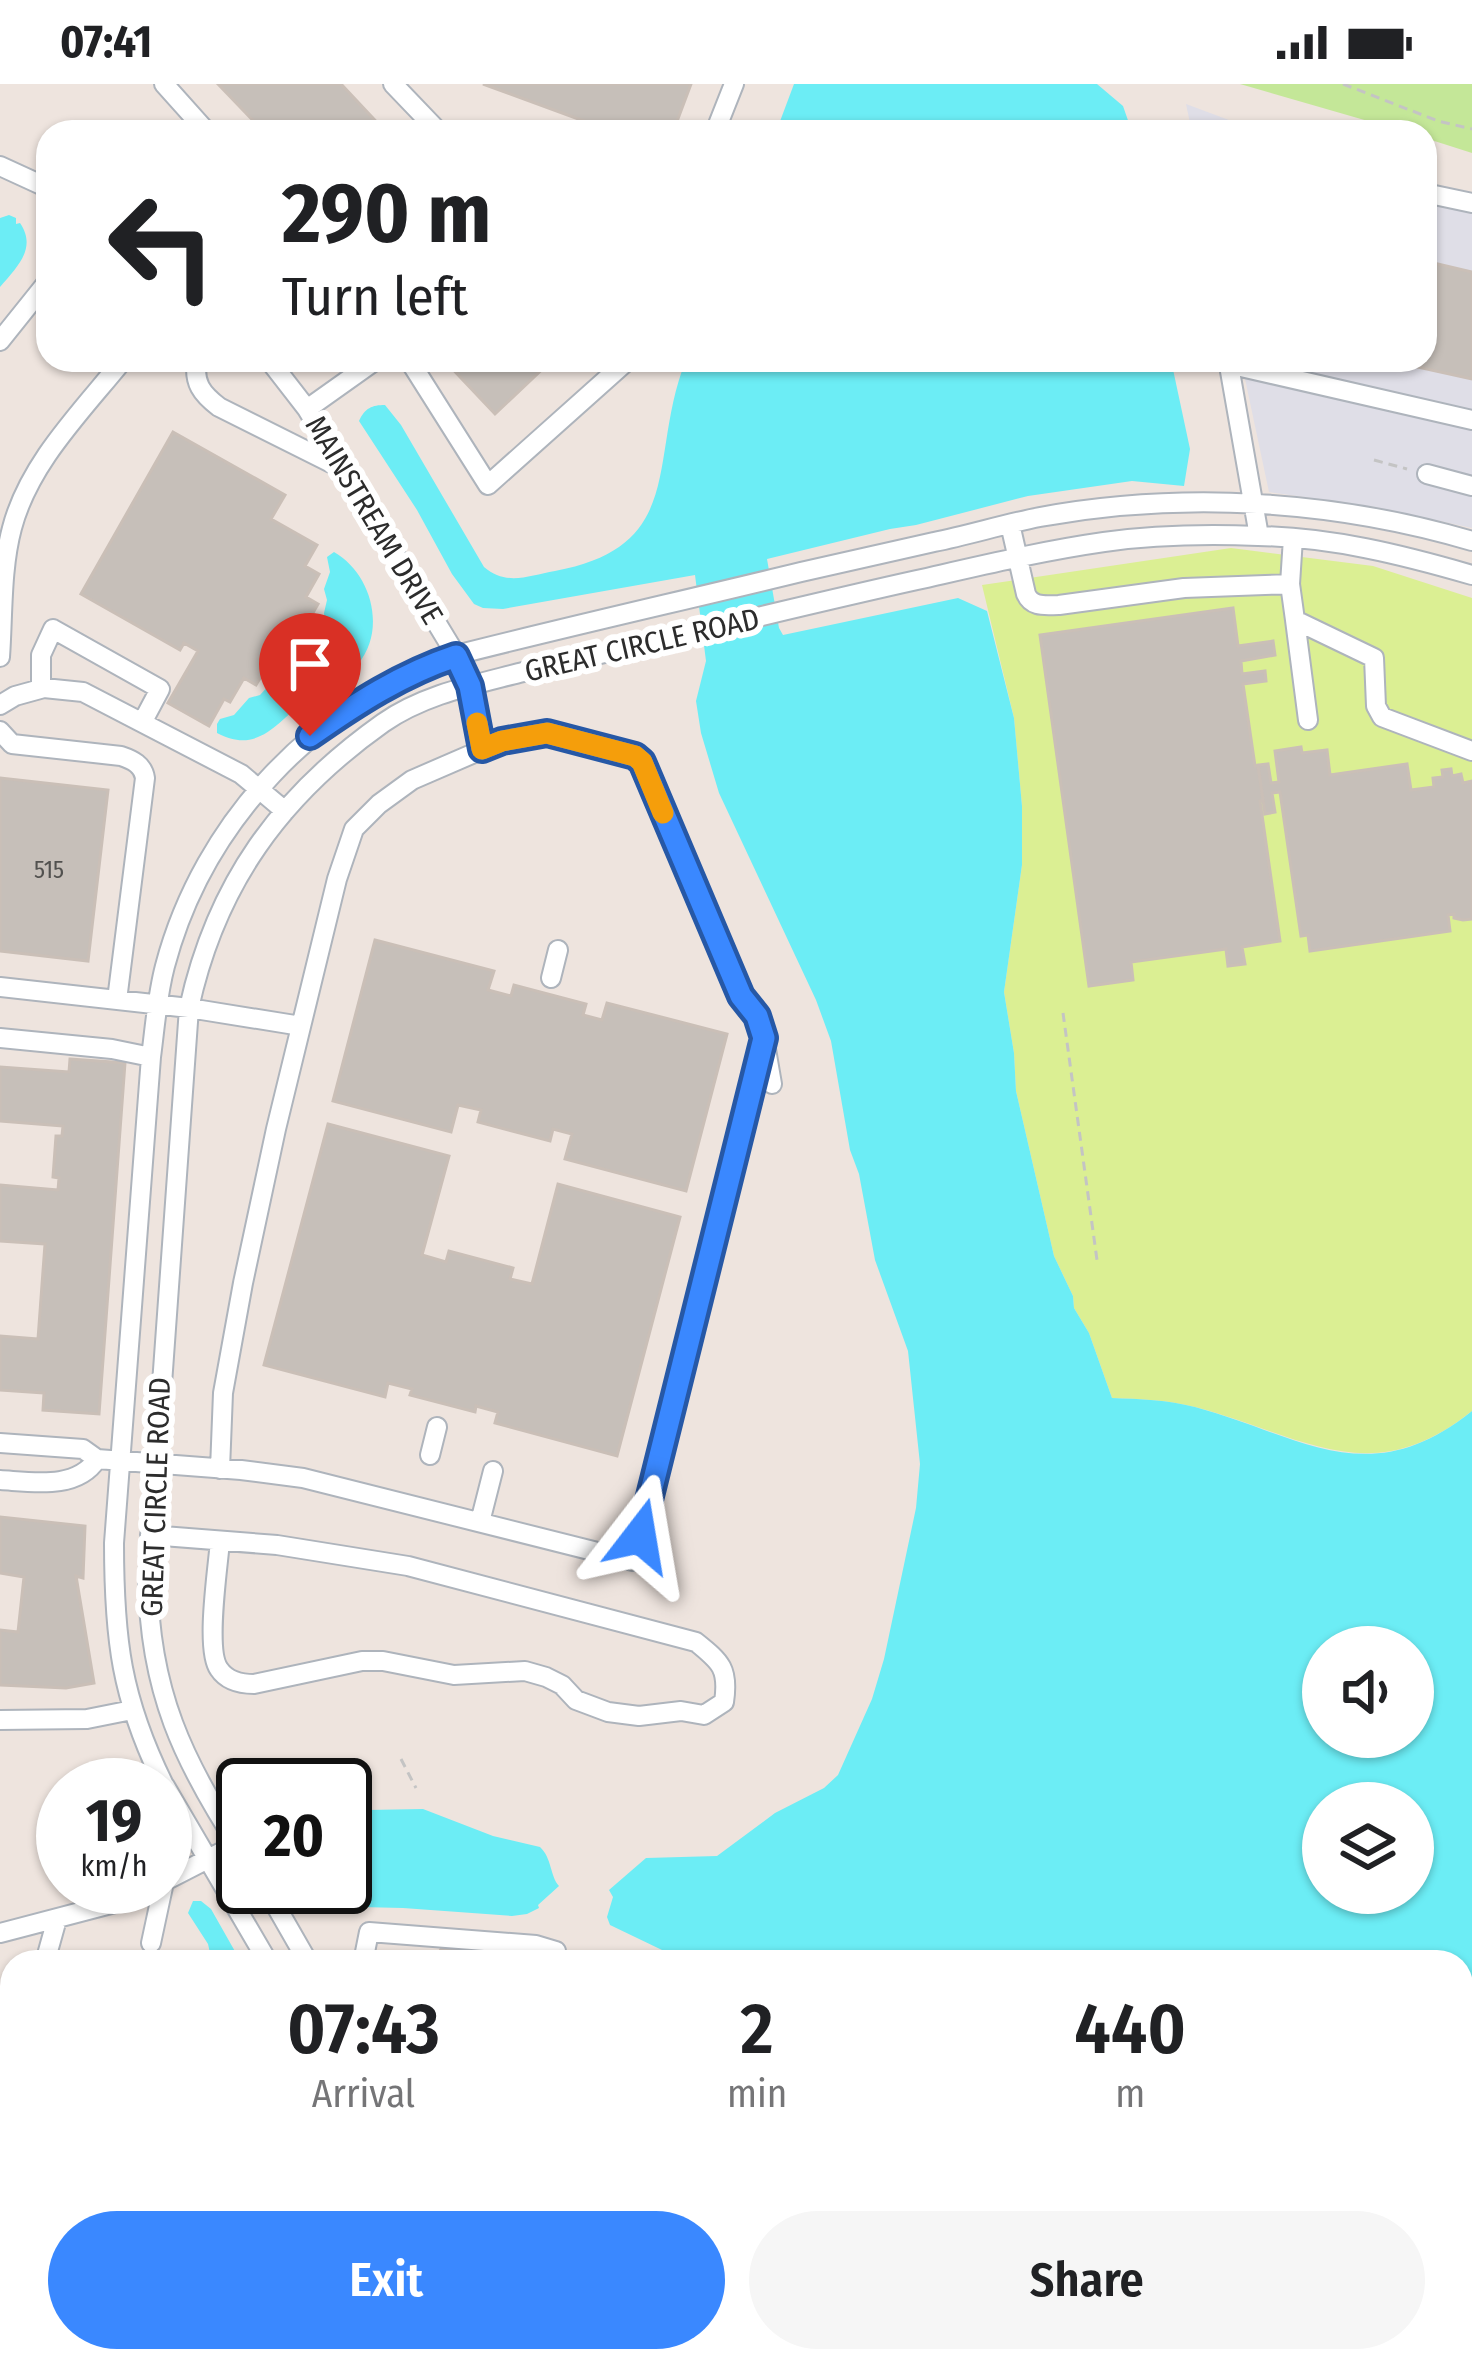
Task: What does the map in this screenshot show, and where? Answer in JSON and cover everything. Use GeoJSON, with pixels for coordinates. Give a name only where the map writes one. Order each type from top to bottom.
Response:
{"type":"FeatureCollection","features":[{"type":"Feature","properties":{"kind":"street"},"geometry":{"type":"LineString","coordinates":[[164,84],[196,120]]}},
{"type":"Feature","properties":{"kind":"street"},"geometry":{"type":"LineString","coordinates":[[393,84],[428,120]]}},
{"type":"Feature","properties":{"kind":"street"},"geometry":{"type":"LineString","coordinates":[[720,120],[734,84]]}},
{"type":"Feature","properties":{"kind":"street"},"geometry":{"type":"LineString","coordinates":[[0,166],[36,182]]}},
{"type":"Feature","properties":{"kind":"street"},"geometry":{"type":"LineString","coordinates":[[1437,196],[1472,203]]}},
{"type":"Feature","properties":{"kind":"street"},"geometry":{"type":"LineString","coordinates":[[0,341],[36,296]]}},
{"type":"Feature","properties":{"kind":"street"},"geometry":{"type":"LineString","coordinates":[[0,657],[10,534],[17,511],[55,445],[113,372]]}},
{"type":"Feature","properties":{"kind":"street"},"geometry":{"type":"LineString","coordinates":[[196,372],[202,394],[219,407],[345,470]]}},
{"type":"Feature","properties":{"kind":"street","name":"MAINSTREAM DRIVE"},"geometry":{"type":"LineString","coordinates":[[278,372],[307,409],[456,656],[470,686],[482,749]]}},
{"type":"Feature","properties":{"kind":"street"},"geometry":{"type":"LineString","coordinates":[[307,409],[359,372]]}},
{"type":"Feature","properties":{"kind":"street"},"geometry":{"type":"LineString","coordinates":[[417,372],[488,484],[614,372]]}},
{"type":"Feature","properties":{"kind":"street"},"geometry":{"type":"LineString","coordinates":[[1230,372],[1259,536]]}},
{"type":"Feature","properties":{"kind":"street"},"geometry":{"type":"LineString","coordinates":[[1270,372],[1472,420]]}},
{"type":"Feature","properties":{"kind":"street"},"geometry":{"type":"LineString","coordinates":[[1426,474],[1472,486]]}},
{"type":"Feature","properties":{"kind":"street","name":"GREAT CIRCLE ROAD"},"geometry":{"type":"LineString","coordinates":[[151,1758],[132,1710],[119,1657],[114,1543],[157,1005],[165,965],[209,857],[232,822],[310,736],[422,667],[456,656],[1010,524],[1148,505],[1254,504],[1317,508],[1472,541]]}},
{"type":"Feature","properties":{"kind":"street"},"geometry":{"type":"LineString","coordinates":[[1010,524],[1029,600],[1045,605],[1184,588],[1290,584]]}},
{"type":"Feature","properties":{"kind":"street","name":"GREAT CIRCLE ROAD"},"geometry":{"type":"LineString","coordinates":[[216,1808],[182,1751],[160,1686],[148,1614],[154,1464],[189,1009],[205,949],[231,887],[249,856],[317,776],[385,722],[427,700],[470,686],[1017,556],[1108,541],[1259,536],[1409,557],[1472,575]]}},
{"type":"Feature","properties":{"kind":"street"},"geometry":{"type":"LineString","coordinates":[[1293,538],[1290,584],[1308,720]]}},
{"type":"Feature","properties":{"kind":"street"},"geometry":{"type":"LineString","coordinates":[[1295,620],[1374,658],[1376,706],[1382,717],[1472,751]]}},
{"type":"Feature","properties":{"kind":"street"},"geometry":{"type":"LineString","coordinates":[[41,688],[41,655],[53,629],[160,689],[142,721]]}},
{"type":"Feature","properties":{"kind":"street"},"geometry":{"type":"LineString","coordinates":[[3,697],[41,688],[83,692],[241,774],[285,811]]}},
{"type":"Feature","properties":{"kind":"street"},"geometry":{"type":"LineString","coordinates":[[0,731],[12,744],[121,756],[143,770],[117,1000]]}},
{"type":"Feature","properties":{"kind":"street"},"geometry":{"type":"LineString","coordinates":[[220,1469],[223,1394],[243,1282],[338,879],[354,829],[412,780],[502,741],[547,733],[635,756],[642,762],[741,996],[757,1016],[772,1084]]}},
{"type":"Feature","properties":{"kind":"street"},"geometry":{"type":"LineString","coordinates":[[551,978],[558,950]]}},
{"type":"Feature","properties":{"kind":"street"},"geometry":{"type":"LineString","coordinates":[[0,987],[301,1026]]}},
{"type":"Feature","properties":{"kind":"street"},"geometry":{"type":"LineString","coordinates":[[0,1038],[151,1057]]}},
{"type":"Feature","properties":{"kind":"street"},"geometry":{"type":"LineString","coordinates":[[97,1459],[88,1473],[64,1481],[3,1480],[5,1443],[83,1449],[97,1459],[303,1478],[633,1561],[764,1038]]}},
{"type":"Feature","properties":{"kind":"street"},"geometry":{"type":"LineString","coordinates":[[430,1455],[437,1427]]}},
{"type":"Feature","properties":{"kind":"street"},"geometry":{"type":"LineString","coordinates":[[480,1522],[493,1471]]}},
{"type":"Feature","properties":{"kind":"street"},"geometry":{"type":"LineString","coordinates":[[150,1535],[277,1545],[408,1566],[696,1642],[713,1656],[728,1682],[724,1702],[704,1714],[680,1711],[639,1716],[608,1712],[576,1700],[562,1685],[525,1671],[454,1675],[382,1661],[254,1684],[238,1682],[221,1673],[212,1655],[220,1541]]}},
{"type":"Feature","properties":{"kind":"street"},"geometry":{"type":"LineString","coordinates":[[0,1720],[103,1717],[132,1710]]}},
{"type":"Feature","properties":{"kind":"street","name":"GREAT CIRCLE ROAD"},"geometry":{"type":"LineString","coordinates":[[192,1832],[261,1950]]}},
{"type":"Feature","properties":{"kind":"street"},"geometry":{"type":"LineString","coordinates":[[192,1868],[216,1856]]}},
{"type":"Feature","properties":{"kind":"street"},"geometry":{"type":"LineString","coordinates":[[0,1933],[75,1914]]}},
{"type":"Feature","properties":{"kind":"street"},"geometry":{"type":"LineString","coordinates":[[151,1942],[157,1914]]}},
{"type":"Feature","properties":{"kind":"street"},"geometry":{"type":"LineString","coordinates":[[280,1914],[301,1950]]}},
{"type":"Feature","properties":{"kind":"street"},"geometry":{"type":"LineString","coordinates":[[48,1950],[57,1919]]}},
{"type":"Feature","properties":{"kind":"street"},"geometry":{"type":"LineString","coordinates":[[365,1950],[369,1932],[553,1950]]}},
{"type":"Feature","properties":{"kind":"path"},"geometry":{"type":"LineString","coordinates":[[1343,84],[1435,120]]}},
{"type":"Feature","properties":{"kind":"path"},"geometry":{"type":"LineString","coordinates":[[1437,121],[1472,130]]}},
{"type":"Feature","properties":{"kind":"path"},"geometry":{"type":"LineString","coordinates":[[1374,460],[1426,474]]}},
{"type":"Feature","properties":{"kind":"path"},"geometry":{"type":"LineString","coordinates":[[1063,1012],[1096,1260]]}},
{"type":"Feature","properties":{"kind":"path"},"geometry":{"type":"LineString","coordinates":[[401,1759],[416,1788]]}},
{"type":"Feature","properties":{"kind":"shaded area"},"geometry":{"type":"Polygon","coordinates":[[[1186,104],[1229,120],[1189,120],[1186,104]]]}},
{"type":"Feature","properties":{"kind":"shaded area"},"geometry":{"type":"Polygon","coordinates":[[[1437,199],[1472,212],[1472,528],[1375,507],[1269,492],[1244,372],[1437,372],[1437,199]]]}},
{"type":"Feature","properties":{"kind":"green space"},"geometry":{"type":"Polygon","coordinates":[[[1240,84],[1472,84],[1472,153],[1437,142],[1437,120],[1364,120],[1240,84]]]}},
{"type":"Feature","properties":{"kind":"green space"},"geometry":{"type":"Polygon","coordinates":[[[1231,548],[1373,566],[1472,598],[1472,1411],[1435,1436],[1401,1449],[1335,1450],[1195,1407],[1112,1398],[1054,1256],[1016,1091],[1004,992],[1022,865],[1022,806],[1014,718],[982,585],[1231,548]]]}},
{"type":"Feature","properties":{"kind":"water"},"geometry":{"type":"Polygon","coordinates":[[[794,84],[1097,84],[1123,106],[1128,120],[780,120],[794,84]]]}},
{"type":"Feature","properties":{"kind":"water"},"geometry":{"type":"Polygon","coordinates":[[[9,215],[25,232],[26,249],[0,287],[0,218],[9,215]]]}},
{"type":"Feature","properties":{"kind":"water"},"geometry":{"type":"Polygon","coordinates":[[[682,372],[1174,372],[1190,449],[1184,486],[1132,481],[1028,496],[767,559],[779,628],[783,635],[958,598],[987,611],[1014,718],[1022,806],[1022,865],[1004,992],[1016,1091],[1054,1256],[1112,1398],[1185,1405],[1303,1443],[1367,1454],[1400,1449],[1435,1436],[1472,1411],[1472,1950],[662,1950],[610,1925],[607,1917],[613,1897],[609,1890],[646,1858],[717,1856],[838,1775],[884,1659],[916,1508],[920,1464],[908,1351],[875,1260],[831,1041],[719,793],[701,733],[696,701],[706,661],[695,575],[503,609],[474,604],[359,421],[369,408],[385,405],[484,567],[501,576],[518,578],[598,559],[627,541],[645,519],[656,493],[682,372]]]}},
{"type":"Feature","properties":{"kind":"water"},"geometry":{"type":"Polygon","coordinates":[[[334,552],[357,573],[371,603],[372,635],[358,664],[266,733],[244,740],[217,733],[220,719],[234,715],[249,698],[308,663],[321,649],[326,634],[327,557],[334,552]]]}},
{"type":"Feature","properties":{"kind":"water"},"geometry":{"type":"Polygon","coordinates":[[[423,1809],[493,1836],[540,1847],[559,1886],[539,1908],[512,1916],[372,1907],[372,1810],[423,1809]]]}},
{"type":"Feature","properties":{"kind":"water"},"geometry":{"type":"Polygon","coordinates":[[[193,1901],[211,1909],[234,1950],[209,1950],[189,1914],[193,1901]]]}},
{"type":"Feature","properties":{"kind":"building"},"geometry":{"type":"Polygon","coordinates":[[[218,84],[341,84],[375,120],[252,120],[218,84]]]}},
{"type":"Feature","properties":{"kind":"building"},"geometry":{"type":"Polygon","coordinates":[[[483,84],[691,84],[678,120],[581,120],[483,84]]]}},
{"type":"Feature","properties":{"kind":"building"},"geometry":{"type":"Polygon","coordinates":[[[1437,264],[1472,272],[1472,379],[1437,371],[1437,264]]]}},
{"type":"Feature","properties":{"kind":"building"},"geometry":{"type":"Polygon","coordinates":[[[455,372],[539,372],[495,414],[455,372]]]}},
{"type":"Feature","properties":{"kind":"building"},"geometry":{"type":"Polygon","coordinates":[[[173,432],[285,495],[271,519],[317,545],[305,566],[319,574],[306,597],[318,604],[306,625],[316,631],[303,653],[291,647],[279,669],[269,663],[256,685],[244,678],[230,702],[224,699],[209,726],[168,703],[198,651],[184,643],[180,650],[81,594],[173,432]]]}},
{"type":"Feature","properties":{"kind":"building"},"geometry":{"type":"Polygon","coordinates":[[[1233,608],[1238,646],[1273,641],[1275,655],[1241,661],[1242,674],[1265,671],[1266,681],[1243,684],[1280,941],[1242,947],[1245,964],[1228,966],[1226,949],[1131,962],[1133,980],[1089,986],[1040,635],[1233,608]]]}},
{"type":"Feature","properties":{"kind":"building"},"geometry":{"type":"Polygon","coordinates":[[[1301,747],[1302,753],[1327,750],[1330,775],[1407,764],[1411,790],[1434,787],[1433,778],[1443,777],[1442,770],[1451,769],[1452,776],[1461,774],[1463,783],[1472,781],[1472,919],[1448,915],[1450,931],[1310,951],[1308,935],[1301,936],[1280,792],[1272,793],[1275,812],[1265,814],[1258,765],[1268,764],[1271,783],[1279,782],[1275,751],[1301,747]]]}},
{"type":"Feature","properties":{"kind":"building"},"geometry":{"type":"Polygon","coordinates":[[[0,778],[108,790],[88,961],[0,951],[0,778]]]}},
{"type":"Feature","properties":{"kind":"building"},"geometry":{"type":"Polygon","coordinates":[[[375,940],[494,971],[488,990],[511,996],[514,985],[586,1004],[583,1015],[602,1020],[607,1003],[727,1034],[686,1191],[565,1159],[572,1134],[553,1129],[550,1141],[478,1122],[481,1110],[458,1105],[451,1132],[333,1101],[375,940]]]}},
{"type":"Feature","properties":{"kind":"building"},"geometry":{"type":"Polygon","coordinates":[[[70,1059],[125,1063],[99,1414],[43,1410],[44,1393],[0,1390],[0,1336],[38,1339],[45,1244],[0,1241],[0,1185],[58,1190],[59,1178],[53,1177],[56,1136],[62,1136],[63,1126],[0,1121],[0,1067],[69,1072],[70,1059]]]}},
{"type":"Feature","properties":{"kind":"building"},"geometry":{"type":"Polygon","coordinates":[[[328,1124],[449,1156],[422,1255],[446,1262],[449,1251],[513,1268],[510,1279],[532,1284],[558,1184],[680,1217],[617,1456],[495,1423],[498,1412],[476,1406],[475,1412],[410,1395],[412,1389],[388,1383],[385,1397],[264,1365],[328,1124]]]}},
{"type":"Feature","properties":{"kind":"building"},"geometry":{"type":"Polygon","coordinates":[[[0,1517],[85,1526],[83,1578],[76,1576],[94,1683],[66,1688],[0,1685],[0,1630],[18,1632],[24,1577],[0,1573],[0,1517]]]}},
{"type":"Feature","properties":{"kind":"building"},"geometry":{"type":"Polygon","coordinates":[[[446,1946],[472,1950],[440,1950],[446,1946]]]}},
{"type":"Feature","properties":{"kind":"slow traffic"},"geometry":{"type":"LineString","coordinates":[[477,723],[482,749],[547,733],[635,756],[642,762],[663,813]]}},
{"type":"Feature","properties":{"kind":"route"},"geometry":{"type":"LineString","coordinates":[[310,736],[388,685],[456,656],[470,686],[482,749],[547,733],[635,756],[642,762],[741,996],[757,1016],[764,1038],[640,1536]]}}]}
